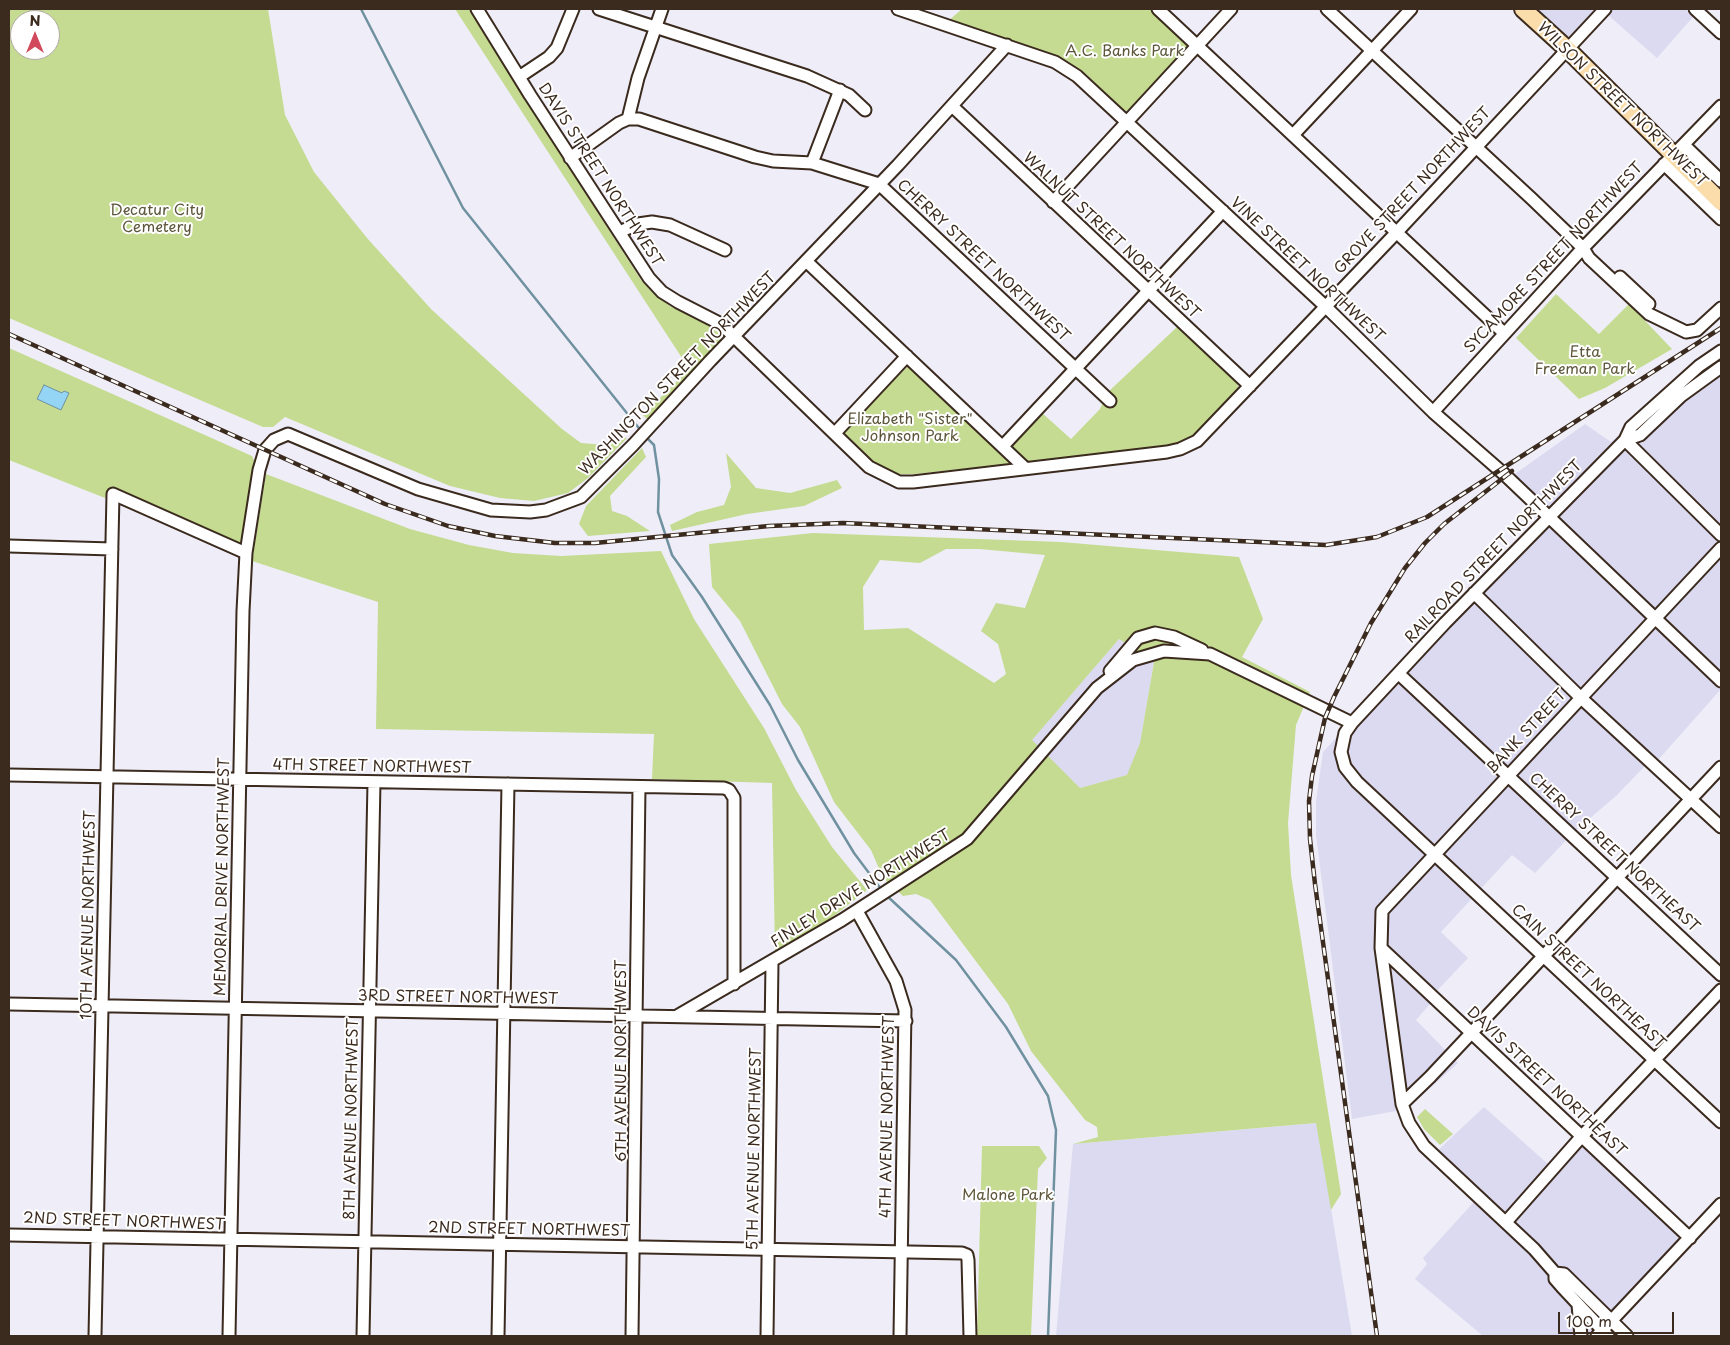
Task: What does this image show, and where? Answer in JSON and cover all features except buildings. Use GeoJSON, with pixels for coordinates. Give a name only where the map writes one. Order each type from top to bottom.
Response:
{"type":"FeatureCollection","features":[{"type":"Feature","properties":{"kind":"highway","name":"WILSON STREET NORTHWEST"},"geometry":{"type":"LineString","coordinates":[[1523,9],[1568,49],[1721,202]]}},
{"type":"Feature","properties":{"kind":"street","name":"DAVIS STREET NORTHWEST"},"geometry":{"type":"LineString","coordinates":[[477,9],[643,270],[662,292],[712,318],[734,336],[869,467],[899,482],[925,481],[1025,468]]}},
{"type":"Feature","properties":{"kind":"street"},"geometry":{"type":"LineString","coordinates":[[519,77],[549,56],[556,48],[573,9]]}},
{"type":"Feature","properties":{"kind":"street"},"geometry":{"type":"LineString","coordinates":[[599,9],[807,76],[840,90],[858,101],[865,110]]}},
{"type":"Feature","properties":{"kind":"street"},"geometry":{"type":"LineString","coordinates":[[570,158],[628,119],[630,105],[662,9]]}},
{"type":"Feature","properties":{"kind":"street","name":"VINE STREET NORTHWEST"},"geometry":{"type":"LineString","coordinates":[[898,9],[1063,66],[1092,88],[1325,306],[1433,412],[1500,471],[1721,680]]}},
{"type":"Feature","properties":{"kind":"street"},"geometry":{"type":"LineString","coordinates":[[1158,9],[1504,333]]}},
{"type":"Feature","properties":{"kind":"street"},"geometry":{"type":"LineString","coordinates":[[1053,202],[1231,9]]}},
{"type":"Feature","properties":{"kind":"street"},"geometry":{"type":"LineString","coordinates":[[1326,9],[1476,146],[1584,248],[1589,258],[1649,314],[1686,332],[1698,330],[1721,308]]}},
{"type":"Feature","properties":{"kind":"street"},"geometry":{"type":"LineString","coordinates":[[1293,135],[1411,9]]}},
{"type":"Feature","properties":{"kind":"street","name":"GROVE STREET NORTHWEST"},"geometry":{"type":"LineString","coordinates":[[1025,468],[1180,449],[1197,441],[1397,232],[1605,9]]}},
{"type":"Feature","properties":{"kind":"street"},"geometry":{"type":"LineString","coordinates":[[1695,9],[1721,33]]}},
{"type":"Feature","properties":{"kind":"street","name":"WASHINGTON STREET NORTHWEST"},"geometry":{"type":"LineString","coordinates":[[288,434],[418,489],[463,504],[512,512],[546,510],[580,497],[652,425],[952,106],[1006,45]]}},
{"type":"Feature","properties":{"kind":"street"},"geometry":{"type":"LineString","coordinates":[[812,162],[840,90]]}},
{"type":"Feature","properties":{"kind":"street","name":"WALNUT STREET NORTHWEST"},"geometry":{"type":"LineString","coordinates":[[952,106],[1250,386]]}},
{"type":"Feature","properties":{"kind":"street","name":"SYCAMORE STREET NORTHWEST"},"geometry":{"type":"LineString","coordinates":[[1433,412],[1584,248],[1721,106]]}},
{"type":"Feature","properties":{"kind":"street","name":"CHERRY STREET NORTHWEST"},"geometry":{"type":"LineString","coordinates":[[628,119],[639,119],[666,126],[755,157],[773,161],[812,162],[879,184],[1110,402]]}},
{"type":"Feature","properties":{"kind":"street"},"geometry":{"type":"LineString","coordinates":[[1674,155],[1721,180]]}},
{"type":"Feature","properties":{"kind":"street"},"geometry":{"type":"LineString","coordinates":[[1674,155],[1721,219]]}},
{"type":"Feature","properties":{"kind":"street"},"geometry":{"type":"LineString","coordinates":[[1003,446],[1223,211]]}},
{"type":"Feature","properties":{"kind":"street"},"geometry":{"type":"LineString","coordinates":[[619,232],[638,224],[652,222],[670,225],[725,250]]}},
{"type":"Feature","properties":{"kind":"street"},"geometry":{"type":"LineString","coordinates":[[806,261],[1025,468]]}},
{"type":"Feature","properties":{"kind":"street","name":"RAILROAD STREET NORTHWEST"},"geometry":{"type":"LineString","coordinates":[[1369,792],[1350,775],[1342,758],[1345,732],[1352,723],[1547,517],[1626,440],[1631,427],[1658,400],[1699,366],[1721,351]]}},
{"type":"Feature","properties":{"kind":"street"},"geometry":{"type":"LineString","coordinates":[[835,433],[907,356]]}},
{"type":"Feature","properties":{"kind":"street"},"geometry":{"type":"LineString","coordinates":[[1721,367],[1681,396],[1640,435],[1626,440],[1721,534]]}},
{"type":"Feature","properties":{"kind":"street","name":"MEMORIAL DRIVE NORTHWEST"},"geometry":{"type":"LineString","coordinates":[[229,1336],[243,611],[246,553],[258,470],[263,456],[274,440],[288,434]]}},
{"type":"Feature","properties":{"kind":"street","name":"10TH AVENUE NORTHWEST"},"geometry":{"type":"LineString","coordinates":[[95,1336],[113,494],[183,527],[246,553]]}},
{"type":"Feature","properties":{"kind":"street"},"geometry":{"type":"LineString","coordinates":[[9,546],[112,549]]}},
{"type":"Feature","properties":{"kind":"street","name":"BANK STREET"},"geometry":{"type":"LineString","coordinates":[[1555,1272],[1506,1222],[1424,1146],[1413,1131],[1402,1104],[1381,948],[1382,910],[1507,774],[1721,548]]}},
{"type":"Feature","properties":{"kind":"street"},"geometry":{"type":"LineString","coordinates":[[1474,593],[1580,697],[1721,827]]}},
{"type":"Feature","properties":{"kind":"street","name":"FINLEY DRIVE NORTHWEST"},"geometry":{"type":"LineString","coordinates":[[675,1017],[857,911],[967,838],[1097,688],[1125,650],[1138,638],[1155,633],[1174,637],[1352,723]]}},
{"type":"Feature","properties":{"kind":"street","name":"FINLEY DRIVE NORTHWEST"},"geometry":{"type":"LineString","coordinates":[[1097,688],[1126,664],[1153,652],[1188,651],[1210,654]]}},
{"type":"Feature","properties":{"kind":"street"},"geometry":{"type":"LineString","coordinates":[[1399,674],[1507,774]]}},
{"type":"Feature","properties":{"kind":"street"},"geometry":{"type":"LineString","coordinates":[[1402,1104],[1472,1033],[1721,767]]}},
{"type":"Feature","properties":{"kind":"street","name":"CHERRY STREET NORTHEAST"},"geometry":{"type":"LineString","coordinates":[[1507,774],[1721,975]]}},
{"type":"Feature","properties":{"kind":"street","name":"4TH STREET NORTHWEST"},"geometry":{"type":"LineString","coordinates":[[9,775],[724,788],[733,794],[734,984]]}},
{"type":"Feature","properties":{"kind":"street","name":"8TH AVENUE NORTHWEST"},"geometry":{"type":"LineString","coordinates":[[363,1336],[374,782]]}},
{"type":"Feature","properties":{"kind":"street"},"geometry":{"type":"LineString","coordinates":[[498,1336],[508,784]]}},
{"type":"Feature","properties":{"kind":"street","name":"6TH AVENUE NORTHWEST"},"geometry":{"type":"LineString","coordinates":[[632,1336],[638,1016],[639,786]]}},
{"type":"Feature","properties":{"kind":"street","name":"CAIN STREET NORTHEAST"},"geometry":{"type":"LineString","coordinates":[[1369,792],[1721,1122]]}},
{"type":"Feature","properties":{"kind":"street","name":"4TH AVENUE NORTHWEST"},"geometry":{"type":"LineString","coordinates":[[857,911],[901,992],[906,1022],[900,1336]]}},
{"type":"Feature","properties":{"kind":"street","name":"DAVIS STREET NORTHEAST"},"geometry":{"type":"LineString","coordinates":[[1381,948],[1690,1238]]}},
{"type":"Feature","properties":{"kind":"street","name":"5TH AVENUE NORTHWEST"},"geometry":{"type":"LineString","coordinates":[[767,1336],[772,962]]}},
{"type":"Feature","properties":{"kind":"street"},"geometry":{"type":"LineString","coordinates":[[1506,1222],[1582,1136],[1721,990]]}},
{"type":"Feature","properties":{"kind":"street","name":"3RD STREET NORTHWEST"},"geometry":{"type":"LineString","coordinates":[[9,1004],[906,1022]]}},
{"type":"Feature","properties":{"kind":"street"},"geometry":{"type":"LineString","coordinates":[[1627,1336],[1612,1322],[1564,1274],[1555,1272],[1556,1279],[1603,1334],[1612,1322],[1721,1204]]}},
{"type":"Feature","properties":{"kind":"street","name":"2ND STREET NORTHWEST"},"geometry":{"type":"LineString","coordinates":[[9,1234],[501,1246],[635,1246],[966,1255],[970,1277],[970,1336]]}},
{"type":"Feature","properties":{"kind":"street"},"geometry":{"type":"LineString","coordinates":[[1578,1305],[1581,1336]]}},
{"type":"Feature","properties":{"kind":"shaded area"},"geometry":{"type":"Polygon","coordinates":[[[1534,9],[1596,9],[1570,36],[1563,36],[1534,9]]]}},
{"type":"Feature","properties":{"kind":"shaded area"},"geometry":{"type":"Polygon","coordinates":[[[1601,9],[1685,9],[1693,17],[1657,58],[1601,9]]]}},
{"type":"Feature","properties":{"kind":"shaded area"},"geometry":{"type":"Polygon","coordinates":[[[1721,348],[1721,689],[1659,759],[1645,766],[1616,796],[1575,831],[1535,873],[1512,855],[1441,932],[1468,958],[1435,993],[1430,1004],[1416,1020],[1458,1063],[1407,1109],[1352,1119],[1316,835],[1316,801],[1323,752],[1541,517],[1505,481],[1585,424],[1611,442],[1686,372],[1721,348]]]}},
{"type":"Feature","properties":{"kind":"shaded area"},"geometry":{"type":"Polygon","coordinates":[[[1119,639],[1154,662],[1140,743],[1128,775],[1080,788],[1031,740],[1119,639]]]}},
{"type":"Feature","properties":{"kind":"shaded area"},"geometry":{"type":"Polygon","coordinates":[[[1484,1107],[1548,1164],[1579,1129],[1688,1231],[1602,1336],[1483,1336],[1415,1279],[1427,1264],[1423,1258],[1481,1194],[1436,1152],[1484,1107]]]}},
{"type":"Feature","properties":{"kind":"shaded area"},"geometry":{"type":"Polygon","coordinates":[[[1317,1123],[1352,1336],[1056,1336],[1073,1144],[1317,1123]]]}},
{"type":"Feature","properties":{"kind":"green space","name":"Decatur City Cemetery"},"geometry":{"type":"Polygon","coordinates":[[[9,9],[268,9],[285,115],[314,172],[367,238],[431,309],[562,429],[581,443],[606,445],[623,437],[627,438],[588,478],[568,493],[534,501],[500,498],[450,486],[285,417],[273,427],[263,427],[9,318],[9,9]]]}},
{"type":"Feature","properties":{"kind":"green space"},"geometry":{"type":"Polygon","coordinates":[[[455,9],[471,9],[494,50],[641,280],[655,295],[670,306],[699,320],[721,334],[723,342],[648,420],[643,415],[681,377],[683,369],[682,358],[455,9]]]}},
{"type":"Feature","properties":{"kind":"green space","name":"A.C. Banks Park"},"geometry":{"type":"Polygon","coordinates":[[[962,9],[1151,9],[1188,44],[1188,48],[1130,110],[1124,111],[1086,74],[1060,59],[948,21],[962,9]]]}},
{"type":"Feature","properties":{"kind":"green space","name":"Etta Freeman Park"},"geometry":{"type":"Polygon","coordinates":[[[1556,294],[1599,334],[1629,304],[1672,349],[1605,388],[1579,399],[1516,338],[1556,294]]]}},
{"type":"Feature","properties":{"kind":"green space"},"geometry":{"type":"Polygon","coordinates":[[[1177,327],[1237,383],[1239,390],[1195,436],[1178,447],[1026,463],[1009,447],[1041,412],[1071,439],[1100,409],[1107,393],[1177,327]]]}},
{"type":"Feature","properties":{"kind":"green space"},"geometry":{"type":"Polygon","coordinates":[[[9,348],[252,456],[255,462],[240,545],[111,488],[105,498],[9,460],[9,348]]]}},
{"type":"Feature","properties":{"kind":"green space","name":"Elizabeth \"Sister\" Johnson Park"},"geometry":{"type":"Polygon","coordinates":[[[909,365],[1009,460],[1009,464],[899,474],[874,463],[844,434],[846,428],[909,365]]]}},
{"type":"Feature","properties":{"kind":"green space"},"geometry":{"type":"Polygon","coordinates":[[[642,448],[646,457],[610,496],[612,511],[627,516],[650,531],[588,536],[579,524],[586,506],[642,448]]]}},
{"type":"Feature","properties":{"kind":"green space"},"geometry":{"type":"Polygon","coordinates":[[[726,453],[756,488],[790,493],[837,480],[842,488],[804,506],[747,514],[672,531],[670,525],[697,512],[724,505],[731,487],[726,453]]]}},
{"type":"Feature","properties":{"kind":"green space"},"geometry":{"type":"Polygon","coordinates":[[[266,474],[410,529],[469,545],[513,553],[561,556],[661,551],[694,619],[764,728],[796,790],[832,847],[867,890],[830,919],[775,952],[772,783],[652,779],[654,734],[376,729],[378,602],[252,561],[266,474]]]}},
{"type":"Feature","properties":{"kind":"green space"},"geometry":{"type":"Polygon","coordinates":[[[813,533],[1061,542],[1239,557],[1263,619],[1242,657],[1310,692],[1296,725],[1288,823],[1291,875],[1341,1194],[1331,1210],[1316,1123],[1073,1144],[1098,1137],[1097,1127],[1085,1120],[1031,1051],[1008,1004],[930,900],[916,894],[903,896],[883,878],[871,850],[834,802],[800,727],[782,704],[740,621],[712,587],[709,544],[813,533]],[[946,549],[920,563],[880,560],[863,587],[864,630],[908,628],[994,683],[1006,674],[998,644],[981,631],[996,603],[1025,608],[1045,555],[979,549],[946,549]],[[1119,639],[1032,740],[1080,788],[1127,775],[1140,743],[1154,662],[1119,639]]]}},
{"type":"Feature","properties":{"kind":"green space"},"geometry":{"type":"Polygon","coordinates":[[[1425,1109],[1453,1134],[1440,1145],[1424,1129],[1417,1117],[1425,1109]]]}},
{"type":"Feature","properties":{"kind":"green space","name":"Malone Park"},"geometry":{"type":"Polygon","coordinates":[[[982,1146],[1039,1146],[1047,1158],[1038,1169],[1031,1336],[977,1336],[982,1146]]]}},
{"type":"Feature","properties":{"kind":"water"},"geometry":{"type":"Polygon","coordinates":[[[44,385],[62,393],[64,391],[69,393],[61,410],[37,399],[44,385]]]}},
{"type":"Feature","properties":{"kind":"waterway"},"geometry":{"type":"LineString","coordinates":[[361,9],[463,208],[642,432]]}},
{"type":"Feature","properties":{"kind":"waterway"},"geometry":{"type":"LineString","coordinates":[[645,436],[654,445],[659,479],[658,512],[672,555],[702,597],[770,705],[798,760],[854,853],[881,889]]}},
{"type":"Feature","properties":{"kind":"waterway"},"geometry":{"type":"LineString","coordinates":[[886,895],[956,960],[1006,1027],[1048,1096],[1056,1130],[1048,1336]]}},
{"type":"Feature","properties":{"kind":"railway"},"geometry":{"type":"LineString","coordinates":[[9,334],[385,504],[448,526],[495,536],[555,543],[595,543],[769,526],[843,523],[1326,545],[1377,537],[1427,517],[1721,328]]}},
{"type":"Feature","properties":{"kind":"railway"},"geometry":{"type":"LineString","coordinates":[[1377,1336],[1315,884],[1310,839],[1309,801],[1312,776],[1325,718],[1334,697],[1371,623],[1405,568],[1425,543],[1444,524],[1512,471]]}}]}
